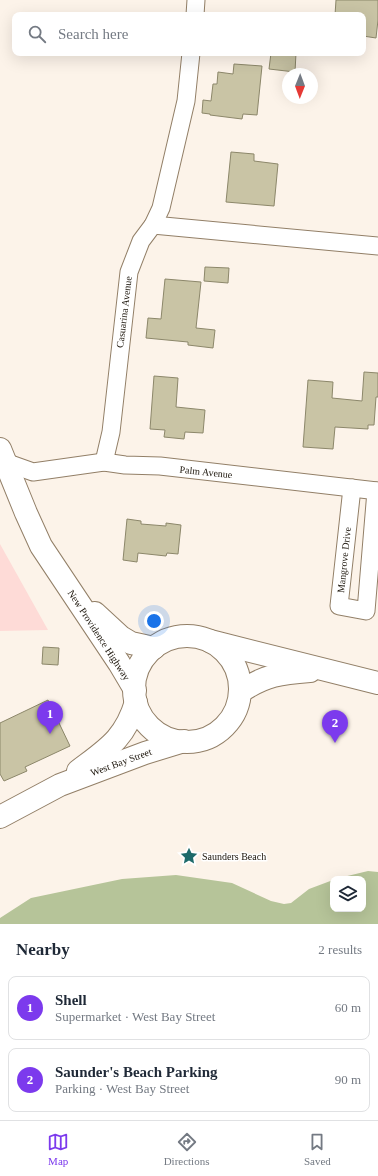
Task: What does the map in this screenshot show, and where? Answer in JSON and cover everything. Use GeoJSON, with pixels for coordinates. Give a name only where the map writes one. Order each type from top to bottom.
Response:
{"type":"FeatureCollection","features":[{"type":"Feature","properties":{"kind":"main road","name":"New Providence Highway"},"geometry":{"type":"LineString","coordinates":[[3,455],[41,546],[119,663],[136,696]]}},
{"type":"Feature","properties":{"kind":"main road","name":"New Providence Highway"},"geometry":{"type":"LineString","coordinates":[[63,579],[88,606],[121,637],[131,643],[154,648]]}},
{"type":"Feature","properties":{"kind":"main road","name":"West Bay Street"},"geometry":{"type":"LineString","coordinates":[[60,785],[111,745],[118,737],[131,719],[136,696],[137,671],[147,655],[154,648],[164,641],[175,637],[193,636],[378,683]]}},
{"type":"Feature","properties":{"kind":"main road","name":"West Bay Street"},"geometry":{"type":"LineString","coordinates":[[0,817],[60,785],[145,752],[184,741],[201,740],[219,731],[233,716],[238,705],[240,680],[230,657],[221,648],[210,641]]}},
{"type":"Feature","properties":{"kind":"main road","name":"West Bay Street"},"geometry":{"type":"LineString","coordinates":[[240,692],[266,677],[289,672],[330,670]]}},
{"type":"Feature","properties":{"kind":"main road","name":"West Bay Street"},"geometry":{"type":"LineString","coordinates":[[136,696],[140,713],[146,722],[163,735],[184,741]]}},
{"type":"Feature","properties":{"kind":"street"},"geometry":{"type":"LineString","coordinates":[[195,12],[196,0]]}},
{"type":"Feature","properties":{"kind":"street","name":"Casuarina Avenue"},"geometry":{"type":"LineString","coordinates":[[104,462],[111,432],[129,272],[141,240],[153,225],[161,208],[186,101],[191,56]]}},
{"type":"Feature","properties":{"kind":"street"},"geometry":{"type":"LineString","coordinates":[[153,225],[378,246]]}},
{"type":"Feature","properties":{"kind":"street","name":"Palm Avenue"},"geometry":{"type":"LineString","coordinates":[[3,455],[33,472],[104,462],[160,466],[377,491]]}},
{"type":"Feature","properties":{"kind":"street"},"geometry":{"type":"LineString","coordinates":[[20,498],[33,472]]}},
{"type":"Feature","properties":{"kind":"street","name":"Mangrove Drive"},"geometry":{"type":"LineString","coordinates":[[352,488],[339,606],[366,611],[377,491]]}},
{"type":"Feature","properties":{"kind":"shaded area"},"geometry":{"type":"Polygon","coordinates":[[[0,544],[48,630],[0,631],[0,544]]]}},
{"type":"Feature","properties":{"kind":"shaded area"},"geometry":{"type":"Polygon","coordinates":[[[368,871],[378,872],[378,924],[0,924],[0,918],[31,898],[122,879],[176,875],[232,883],[271,901],[284,904],[291,903],[309,889],[330,881],[330,912],[366,912],[366,876],[347,876],[368,871]]]}},
{"type":"Feature","properties":{"kind":"building"},"geometry":{"type":"Polygon","coordinates":[[[336,0],[378,0],[376,38],[366,36],[366,12],[335,12],[336,0]]]}},
{"type":"Feature","properties":{"kind":"building"},"geometry":{"type":"Polygon","coordinates":[[[271,56],[296,56],[295,68],[282,68],[282,70],[269,69],[271,56]]]}},
{"type":"Feature","properties":{"kind":"building"},"geometry":{"type":"Polygon","coordinates":[[[234,64],[262,66],[257,115],[243,114],[242,119],[202,113],[203,100],[211,101],[213,84],[217,84],[218,72],[233,74],[234,64]]]}},
{"type":"Feature","properties":{"kind":"building"},"geometry":{"type":"Polygon","coordinates":[[[231,152],[254,154],[254,161],[278,164],[274,206],[226,202],[231,152]]]}},
{"type":"Feature","properties":{"kind":"building"},"geometry":{"type":"Polygon","coordinates":[[[205,267],[229,268],[228,283],[204,281],[205,267]]]}},
{"type":"Feature","properties":{"kind":"building"},"geometry":{"type":"Polygon","coordinates":[[[165,279],[201,282],[196,328],[215,330],[213,348],[188,345],[188,342],[146,338],[148,318],[161,319],[165,279]]]}},
{"type":"Feature","properties":{"kind":"building"},"geometry":{"type":"Polygon","coordinates":[[[364,372],[378,373],[378,397],[376,397],[374,425],[368,425],[368,429],[335,427],[333,449],[303,447],[308,380],[333,382],[332,398],[362,401],[364,372]]]}},
{"type":"Feature","properties":{"kind":"building"},"geometry":{"type":"Polygon","coordinates":[[[154,376],[178,378],[176,407],[205,410],[203,433],[185,432],[184,439],[164,437],[165,430],[150,429],[154,376]]]}},
{"type":"Feature","properties":{"kind":"building"},"geometry":{"type":"Polygon","coordinates":[[[127,519],[141,521],[141,524],[166,526],[166,523],[181,525],[178,554],[167,553],[166,556],[138,553],[137,562],[123,560],[127,519]]]}},
{"type":"Feature","properties":{"kind":"building"},"geometry":{"type":"Polygon","coordinates":[[[43,647],[59,648],[58,665],[42,664],[43,647]]]}},
{"type":"Feature","properties":{"kind":"building"},"geometry":{"type":"Polygon","coordinates":[[[48,700],[70,746],[25,767],[27,771],[4,781],[0,774],[0,723],[48,700]]]}},
{"type":"Feature","properties":{"kind":"place","name":"Shell"},"geometry":{"type":"Point","coordinates":[50,734]}},
{"type":"Feature","properties":{"kind":"place","name":"Saunder's Beach Parking"},"geometry":{"type":"Point","coordinates":[335,743]}},
{"type":"Feature","properties":{"kind":"place","name":"Saunders Beach"},"geometry":{"type":"Point","coordinates":[189,856]}}]}
